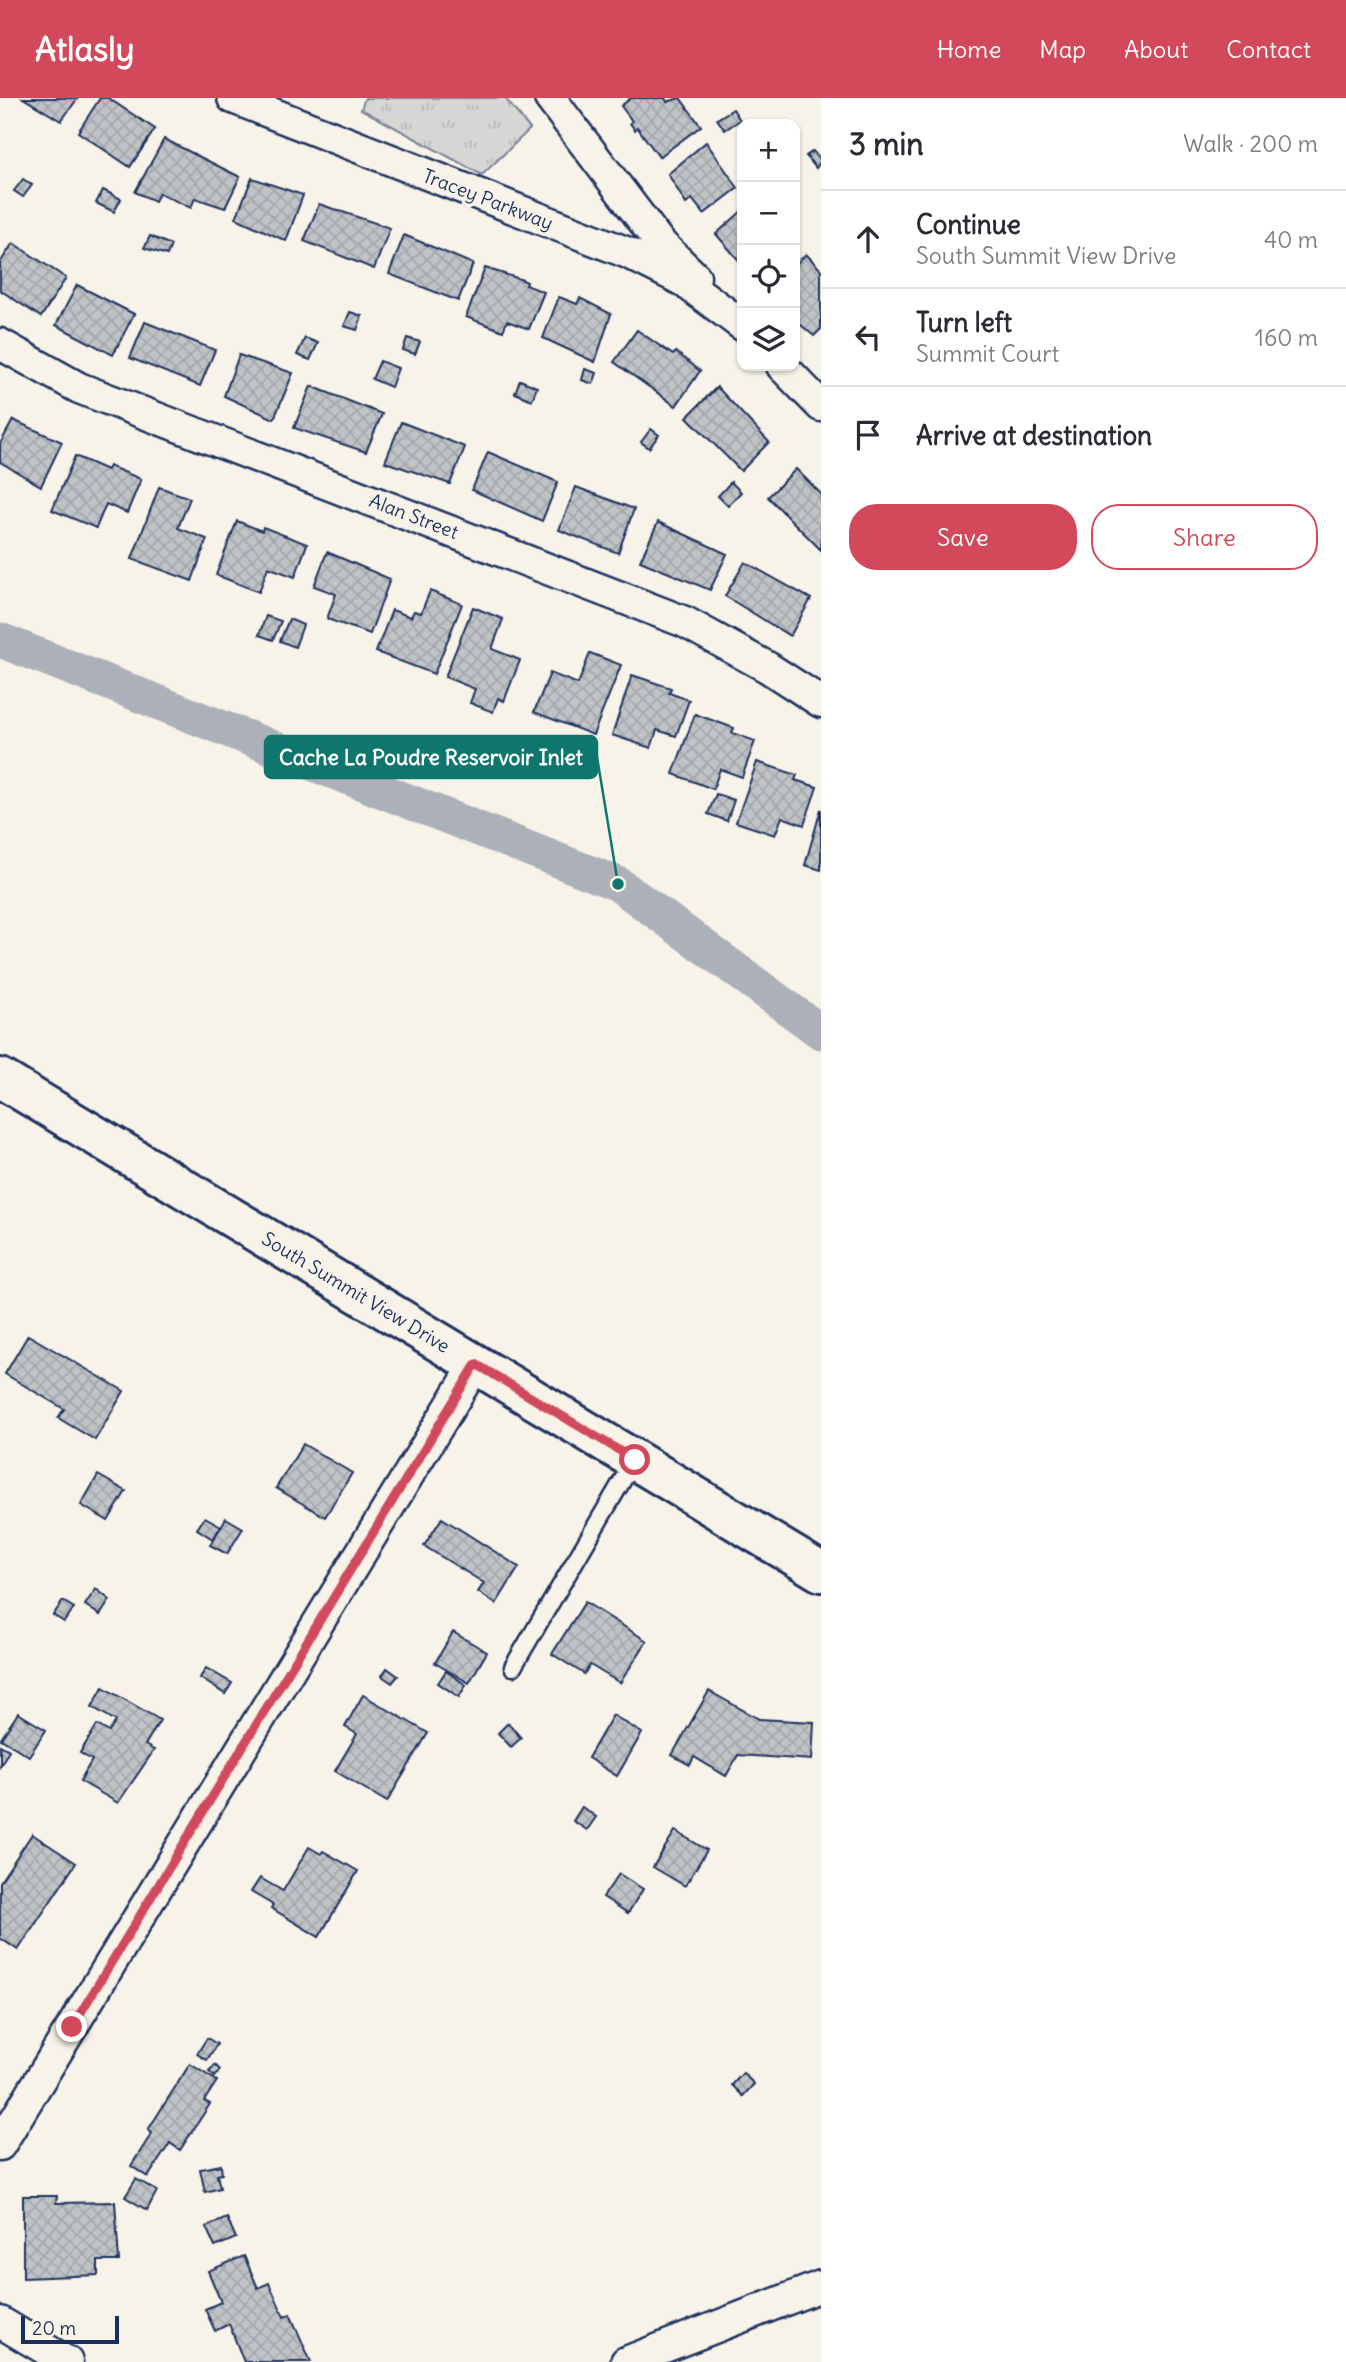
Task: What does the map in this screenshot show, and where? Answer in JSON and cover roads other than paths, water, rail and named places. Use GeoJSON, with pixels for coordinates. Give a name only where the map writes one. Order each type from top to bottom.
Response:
{"type":"FeatureCollection","features":[{"type":"Feature","properties":{"kind":"street","name":"Tracey Parkway"},"geometry":{"type":"LineString","coordinates":[[233,98],[628,253],[682,280],[737,320]]}},
{"type":"Feature","properties":{"kind":"street","name":"Tracey Parkway"},"geometry":{"type":"LineString","coordinates":[[550,98],[660,243],[737,320]]}},
{"type":"Feature","properties":{"kind":"street","name":"Alan Street"},"geometry":{"type":"LineString","coordinates":[[0,344],[79,388],[685,622],[767,667],[821,702]]}},
{"type":"Feature","properties":{"kind":"street"},"geometry":{"type":"LineString","coordinates":[[787,371],[821,406]]}},
{"type":"Feature","properties":{"kind":"street","name":"South Summit View Drive"},"geometry":{"type":"LineString","coordinates":[[0,1078],[821,1572]]}},
{"type":"Feature","properties":{"kind":"street"},"geometry":{"type":"LineString","coordinates":[[0,2145],[476,1364]]}},
{"type":"Feature","properties":{"kind":"street"},"geometry":{"type":"LineString","coordinates":[[626,2362],[821,2286]]}},
{"type":"Feature","properties":{"kind":"street"},"geometry":{"type":"LineString","coordinates":[[0,2322],[66,2362]]}},
{"type":"Feature","properties":{"kind":"lane"},"geometry":{"type":"LineString","coordinates":[[513,1667],[635,1460]]}},
{"type":"Feature","properties":{"kind":"waterway"},"geometry":{"type":"LineString","coordinates":[[0,640],[618,884],[821,1032]]}},
{"type":"Feature","properties":{"kind":"place","name":"Cache La Poudre Reservoir Inlet"},"geometry":{"type":"Point","coordinates":[618,884]}}]}
